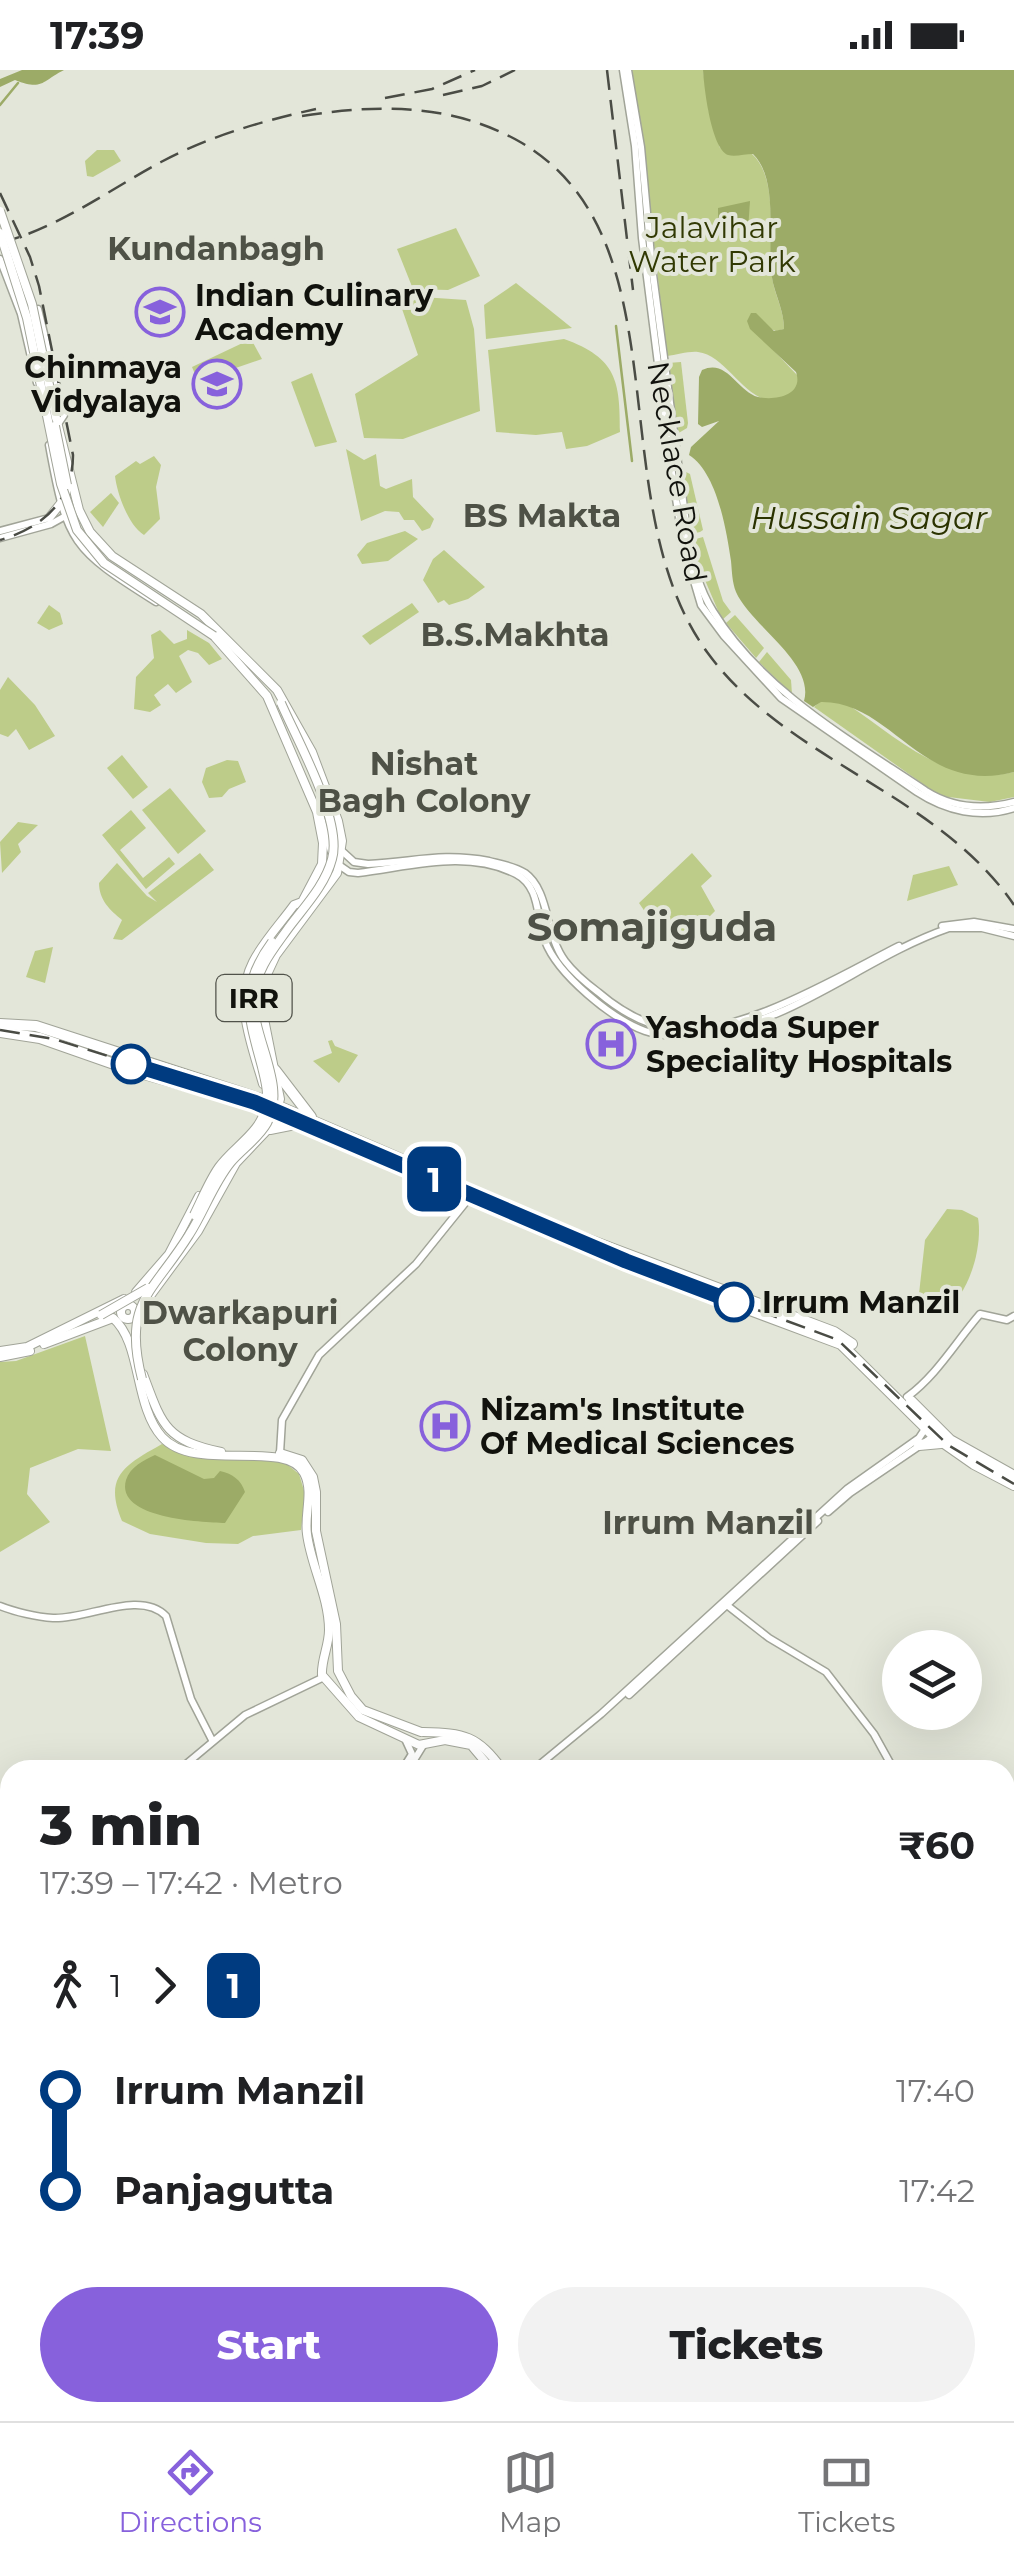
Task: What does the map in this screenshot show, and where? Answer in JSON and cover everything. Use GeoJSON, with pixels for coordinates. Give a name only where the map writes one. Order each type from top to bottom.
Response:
{"type":"FeatureCollection","features":[{"type":"Feature","properties":{"kind":"highway"},"geometry":{"type":"LineString","coordinates":[[0,1031],[40,1038],[317,1122],[598,1248]]}},
{"type":"Feature","properties":{"kind":"highway"},"geometry":{"type":"LineString","coordinates":[[275,1070],[317,1122]]}},
{"type":"Feature","properties":{"kind":"highway"},"geometry":{"type":"LineString","coordinates":[[278,1110],[470,1197],[852,1344],[950,1440],[1011,1480]]}},
{"type":"Feature","properties":{"kind":"highway"},"geometry":{"type":"LineString","coordinates":[[270,1128],[300,1123]]}},
{"type":"Feature","properties":{"kind":"highway"},"geometry":{"type":"LineString","coordinates":[[817,1330],[847,1348],[915,1416],[927,1438],[1011,1480]]}},
{"type":"Feature","properties":{"kind":"main road","name":"Necklace Road"},"geometry":{"type":"LineString","coordinates":[[625,70],[641,148],[648,268],[674,466],[704,594],[733,638],[795,704],[922,792],[972,807],[1014,805]]}},
{"type":"Feature","properties":{"kind":"main road","name":"IRR"},"geometry":{"type":"LineString","coordinates":[[0,211],[32,304],[79,510],[95,540],[112,556],[201,614],[285,700],[312,752],[338,820],[340,867],[266,972],[261,996],[278,1110]]}},
{"type":"Feature","properties":{"kind":"main road","name":"IRR"},"geometry":{"type":"LineString","coordinates":[[0,234],[4,261],[27,318],[61,484],[76,530],[108,566],[214,636],[267,696],[321,811],[331,854],[340,867]]}},
{"type":"Feature","properties":{"kind":"main road","name":"IRR"},"geometry":{"type":"LineString","coordinates":[[4,261],[31,316],[67,486],[67,494],[60,503]]}},
{"type":"Feature","properties":{"kind":"main road"},"geometry":{"type":"LineString","coordinates":[[4,261],[21,314],[65,516]]}},
{"type":"Feature","properties":{"kind":"main road"},"geometry":{"type":"LineString","coordinates":[[21,314],[38,309],[64,415],[57,421]]}},
{"type":"Feature","properties":{"kind":"main road"},"geometry":{"type":"LineString","coordinates":[[0,535],[49,518],[60,503]]}},
{"type":"Feature","properties":{"kind":"main road"},"geometry":{"type":"LineString","coordinates":[[0,535],[38,528],[79,510]]}},
{"type":"Feature","properties":{"kind":"main road","name":"IRR"},"geometry":{"type":"LineString","coordinates":[[65,516],[80,546],[103,568],[228,650]]}},
{"type":"Feature","properties":{"kind":"main road"},"geometry":{"type":"LineString","coordinates":[[103,568],[112,556]]}},
{"type":"Feature","properties":{"kind":"main road","name":"IRR"},"geometry":{"type":"LineString","coordinates":[[268,682],[281,702],[332,820],[332,862],[263,964],[255,985],[256,1022],[272,1088],[270,1117],[222,1174],[189,1235],[152,1285],[139,1310],[134,1342],[150,1407],[165,1435],[181,1445],[214,1451],[280,1453]]}},
{"type":"Feature","properties":{"kind":"main road","name":"IRR"},"geometry":{"type":"LineString","coordinates":[[140,1289],[169,1254],[216,1172],[253,1132],[265,1111],[267,1092],[249,1016],[248,993],[254,968],[318,875],[324,854],[312,797]]}},
{"type":"Feature","properties":{"kind":"main road"},"geometry":{"type":"LineString","coordinates":[[342,851],[354,862],[368,864],[454,855],[508,865],[523,872],[540,892],[551,937],[570,967],[614,1004],[645,1022],[677,1030],[754,1015],[951,922],[984,922],[1014,933]]}},
{"type":"Feature","properties":{"kind":"main road"},"geometry":{"type":"LineString","coordinates":[[329,885],[349,872],[452,860],[518,875],[534,892],[546,944],[564,969],[616,1016],[660,1034],[697,1034],[763,1020],[948,928],[1014,933]]}},
{"type":"Feature","properties":{"kind":"main road"},"geometry":{"type":"LineString","coordinates":[[340,867],[349,872]]}},
{"type":"Feature","properties":{"kind":"main road","name":"IRR"},"geometry":{"type":"LineString","coordinates":[[169,1254],[217,1164],[259,1103],[244,992],[252,962],[294,905],[302,902]]}},
{"type":"Feature","properties":{"kind":"main road","name":"IRR"},"geometry":{"type":"LineString","coordinates":[[246,1021],[263,1018]]}},
{"type":"Feature","properties":{"kind":"main road"},"geometry":{"type":"LineString","coordinates":[[138,1327],[148,1300],[198,1231],[236,1163],[270,1128],[278,1110]]}},
{"type":"Feature","properties":{"kind":"main road"},"geometry":{"type":"LineString","coordinates":[[470,1197],[416,1264],[319,1355],[282,1420],[280,1453],[302,1460],[315,1484],[316,1531],[333,1641],[338,1670],[350,1696],[363,1710],[422,1732],[476,1740],[494,1760]]}},
{"type":"Feature","properties":{"kind":"main road"},"geometry":{"type":"LineString","coordinates":[[0,1354],[120,1315],[152,1285]]}},
{"type":"Feature","properties":{"kind":"main road"},"geometry":{"type":"LineString","coordinates":[[120,1315],[140,1289]]}},
{"type":"Feature","properties":{"kind":"main road"},"geometry":{"type":"LineString","coordinates":[[120,1315],[140,1289]]}},
{"type":"Feature","properties":{"kind":"main road"},"geometry":{"type":"LineString","coordinates":[[0,1354],[21,1354],[148,1300]]}},
{"type":"Feature","properties":{"kind":"main road"},"geometry":{"type":"LineString","coordinates":[[907,1397],[936,1373],[950,1349],[980,1314],[1007,1320],[1014,1316]]}},
{"type":"Feature","properties":{"kind":"main road","name":"IRR"},"geometry":{"type":"LineString","coordinates":[[120,1315],[138,1327],[143,1373],[164,1426],[183,1442],[214,1451]]}},
{"type":"Feature","properties":{"kind":"main road"},"geometry":{"type":"LineString","coordinates":[[120,1315],[149,1414],[167,1442],[197,1454],[282,1457],[303,1470],[309,1496],[307,1533],[333,1641],[322,1674],[310,1684],[244,1715],[190,1760]]}},
{"type":"Feature","properties":{"kind":"main road"},"geometry":{"type":"LineString","coordinates":[[548,1760],[728,1606],[850,1492],[927,1438]]}},
{"type":"Feature","properties":{"kind":"main road"},"geometry":{"type":"LineString","coordinates":[[548,1760],[847,1489],[927,1438]]}},
{"type":"Feature","properties":{"kind":"main road"},"geometry":{"type":"LineString","coordinates":[[0,1606],[13,1612],[54,1618],[138,1604],[159,1609],[166,1616],[191,1700],[212,1740]]}},
{"type":"Feature","properties":{"kind":"main road"},"geometry":{"type":"LineString","coordinates":[[728,1606],[769,1638],[826,1672],[874,1734],[888,1760]]}},
{"type":"Feature","properties":{"kind":"main road"},"geometry":{"type":"LineString","coordinates":[[322,1674],[359,1716],[420,1743],[445,1740],[471,1745],[484,1760]]}},
{"type":"Feature","properties":{"kind":"main road"},"geometry":{"type":"LineString","coordinates":[[420,1743],[416,1735],[422,1732]]}},
{"type":"Feature","properties":{"kind":"main road"},"geometry":{"type":"LineString","coordinates":[[401,1736],[412,1750],[408,1760]]}},
{"type":"Feature","properties":{"kind":"main road"},"geometry":{"type":"LineString","coordinates":[[411,1760],[420,1743]]}},
{"type":"Feature","properties":{"kind":"green space","name":"Jalavihar Water Park"},"geometry":{"type":"Polygon","coordinates":[[[632,70],[703,70],[709,112],[720,148],[752,154],[761,166],[770,197],[771,268],[784,329],[768,328],[774,351],[798,376],[798,388],[782,398],[768,400],[756,395],[711,356],[694,352],[667,356],[632,70]]]}},
{"type":"Feature","properties":{"kind":"green space"},"geometry":{"type":"Polygon","coordinates":[[[97,150],[114,150],[121,161],[93,177],[87,176],[85,161],[97,150]]]}},
{"type":"Feature","properties":{"kind":"green space"},"geometry":{"type":"Polygon","coordinates":[[[456,228],[480,276],[448,290],[413,289],[397,249],[456,228]]]}},
{"type":"Feature","properties":{"kind":"green space"},"geometry":{"type":"Polygon","coordinates":[[[516,283],[572,328],[486,339],[484,305],[516,283]]]}},
{"type":"Feature","properties":{"kind":"green space"},"geometry":{"type":"Polygon","coordinates":[[[422,297],[466,300],[474,329],[480,411],[403,439],[364,438],[355,394],[418,355],[401,306],[422,297]]]}},
{"type":"Feature","properties":{"kind":"green space"},"geometry":{"type":"Polygon","coordinates":[[[251,339],[262,359],[198,381],[192,367],[251,339]]]}},
{"type":"Feature","properties":{"kind":"green space"},"geometry":{"type":"Polygon","coordinates":[[[564,339],[595,354],[612,374],[619,399],[620,432],[587,446],[566,449],[562,432],[496,432],[488,350],[564,339]]]}},
{"type":"Feature","properties":{"kind":"green space"},"geometry":{"type":"Polygon","coordinates":[[[681,362],[688,423],[677,434],[668,363],[681,362]]]}},
{"type":"Feature","properties":{"kind":"green space"},"geometry":{"type":"Polygon","coordinates":[[[312,373],[337,442],[315,447],[291,382],[312,373]]]}},
{"type":"Feature","properties":{"kind":"green space"},"geometry":{"type":"Polygon","coordinates":[[[346,449],[364,460],[376,454],[380,486],[386,489],[412,479],[413,497],[434,519],[430,528],[422,531],[414,520],[404,520],[399,512],[385,511],[361,521],[346,449]]]}},
{"type":"Feature","properties":{"kind":"green space"},"geometry":{"type":"Polygon","coordinates":[[[154,456],[161,465],[156,487],[160,519],[144,535],[128,516],[115,476],[136,461],[140,464],[154,456]]]}},
{"type":"Feature","properties":{"kind":"green space"},"geometry":{"type":"Polygon","coordinates":[[[682,470],[690,474],[703,530],[691,534],[682,470]]]}},
{"type":"Feature","properties":{"kind":"green space"},"geometry":{"type":"Polygon","coordinates":[[[111,493],[119,503],[103,527],[90,512],[111,493]]]}},
{"type":"Feature","properties":{"kind":"green space"},"geometry":{"type":"Polygon","coordinates":[[[405,531],[418,539],[388,561],[362,564],[357,555],[367,543],[405,531]]]}},
{"type":"Feature","properties":{"kind":"green space"},"geometry":{"type":"Polygon","coordinates":[[[703,537],[723,601],[731,612],[722,620],[692,540],[703,537]]]}},
{"type":"Feature","properties":{"kind":"green space"},"geometry":{"type":"Polygon","coordinates":[[[444,550],[485,587],[468,599],[449,605],[444,600],[438,603],[423,580],[433,559],[444,550]]]}},
{"type":"Feature","properties":{"kind":"green space"},"geometry":{"type":"Polygon","coordinates":[[[412,603],[419,612],[370,645],[362,636],[412,603]]]}},
{"type":"Feature","properties":{"kind":"green space"},"geometry":{"type":"Polygon","coordinates":[[[49,605],[60,613],[63,624],[49,630],[37,623],[49,605]]]}},
{"type":"Feature","properties":{"kind":"green space"},"geometry":{"type":"Polygon","coordinates":[[[735,615],[764,648],[756,658],[726,623],[735,615]]]}},
{"type":"Feature","properties":{"kind":"green space"},"geometry":{"type":"Polygon","coordinates":[[[160,630],[174,644],[187,639],[187,630],[209,643],[222,659],[209,665],[198,653],[188,650],[179,656],[192,682],[176,693],[168,684],[154,695],[161,705],[150,712],[134,709],[136,677],[154,658],[151,635],[160,630]]]}},
{"type":"Feature","properties":{"kind":"green space"},"geometry":{"type":"Polygon","coordinates":[[[767,652],[791,680],[792,694],[759,662],[767,652]]]}},
{"type":"Feature","properties":{"kind":"green space"},"geometry":{"type":"Polygon","coordinates":[[[8,677],[35,705],[55,736],[29,750],[16,729],[8,737],[0,734],[0,690],[8,677]]]}},
{"type":"Feature","properties":{"kind":"green space"},"geometry":{"type":"Polygon","coordinates":[[[837,701],[925,757],[946,766],[967,773],[1014,772],[1014,797],[990,802],[940,796],[814,707],[820,702],[837,701]]]}},
{"type":"Feature","properties":{"kind":"green space"},"geometry":{"type":"Polygon","coordinates":[[[122,755],[148,787],[133,799],[107,768],[122,755]]]}},
{"type":"Feature","properties":{"kind":"green space"},"geometry":{"type":"Polygon","coordinates":[[[227,760],[238,761],[246,782],[229,789],[222,797],[209,798],[202,782],[206,768],[227,760]]]}},
{"type":"Feature","properties":{"kind":"green space"},"geometry":{"type":"Polygon","coordinates":[[[170,788],[206,831],[178,854],[142,810],[170,788]]]}},
{"type":"Feature","properties":{"kind":"green space"},"geometry":{"type":"Polygon","coordinates":[[[131,810],[146,828],[120,850],[143,878],[169,857],[175,864],[146,889],[102,835],[131,810]]]}},
{"type":"Feature","properties":{"kind":"green space"},"geometry":{"type":"Polygon","coordinates":[[[18,822],[38,825],[18,844],[21,852],[2,873],[0,842],[18,822]]]}},
{"type":"Feature","properties":{"kind":"green space"},"geometry":{"type":"Polygon","coordinates":[[[200,853],[214,870],[122,940],[113,939],[122,920],[103,900],[99,883],[117,863],[157,902],[148,893],[200,853]]]}},
{"type":"Feature","properties":{"kind":"green space"},"geometry":{"type":"Polygon","coordinates":[[[692,853],[712,876],[701,886],[715,911],[704,922],[697,918],[672,943],[639,903],[692,853]]]}},
{"type":"Feature","properties":{"kind":"green space"},"geometry":{"type":"Polygon","coordinates":[[[949,866],[958,885],[907,901],[913,875],[949,866]]]}},
{"type":"Feature","properties":{"kind":"green space"},"geometry":{"type":"Polygon","coordinates":[[[53,947],[45,983],[26,977],[35,951],[53,947]]]}},
{"type":"Feature","properties":{"kind":"green space"},"geometry":{"type":"Polygon","coordinates":[[[332,1040],[335,1046],[358,1055],[339,1083],[313,1061],[332,1053],[328,1041],[332,1040]]]}},
{"type":"Feature","properties":{"kind":"green space"},"geometry":{"type":"Polygon","coordinates":[[[947,1209],[962,1210],[978,1218],[979,1230],[967,1283],[952,1305],[942,1312],[930,1308],[919,1294],[925,1240],[947,1209]]]}},
{"type":"Feature","properties":{"kind":"green space"},"geometry":{"type":"Polygon","coordinates":[[[85,1336],[111,1451],[78,1449],[30,1468],[27,1494],[50,1522],[0,1552],[0,1362],[16,1361],[85,1336]]]}},
{"type":"Feature","properties":{"kind":"green space"},"geometry":{"type":"Polygon","coordinates":[[[162,1444],[201,1458],[283,1461],[299,1474],[305,1494],[301,1530],[253,1536],[238,1544],[206,1543],[150,1534],[122,1521],[115,1493],[121,1474],[162,1444]]]}},
{"type":"Feature","properties":{"kind":"water"},"geometry":{"type":"Polygon","coordinates":[[[22,70],[64,70],[37,85],[15,80],[0,87],[0,79],[22,70]]]}},
{"type":"Feature","properties":{"kind":"water","name":"Hussain Sagar"},"geometry":{"type":"Polygon","coordinates":[[[703,70],[1014,70],[1014,772],[982,776],[955,771],[846,706],[821,702],[813,707],[804,701],[805,687],[791,658],[736,592],[719,502],[707,475],[689,455],[691,447],[719,421],[702,427],[698,424],[699,377],[702,370],[718,368],[751,394],[765,398],[787,395],[797,380],[796,372],[750,329],[747,321],[751,313],[756,313],[774,331],[784,329],[771,268],[770,197],[762,166],[753,154],[728,155],[717,141],[709,116],[703,70]]]}},
{"type":"Feature","properties":{"kind":"water"},"geometry":{"type":"Polygon","coordinates":[[[750,201],[748,230],[718,221],[718,208],[750,201]]]}},
{"type":"Feature","properties":{"kind":"water"},"geometry":{"type":"Polygon","coordinates":[[[155,1455],[204,1479],[214,1478],[220,1471],[239,1481],[245,1492],[225,1523],[163,1516],[134,1503],[126,1493],[128,1475],[155,1455]]]}},
{"type":"Feature","properties":{"kind":"waterway"},"geometry":{"type":"LineString","coordinates":[[0,105],[18,83]]}},
{"type":"Feature","properties":{"kind":"waterway"},"geometry":{"type":"LineString","coordinates":[[616,326],[632,461]]}},
{"type":"Feature","properties":{"kind":"railway"},"geometry":{"type":"LineString","coordinates":[[385,98],[432,89],[475,70]]}},
{"type":"Feature","properties":{"kind":"railway"},"geometry":{"type":"LineString","coordinates":[[443,95],[482,86],[515,70]]}},
{"type":"Feature","properties":{"kind":"railway"},"geometry":{"type":"LineString","coordinates":[[607,70],[633,290]]}},
{"type":"Feature","properties":{"kind":"railway"},"geometry":{"type":"LineString","coordinates":[[0,243],[63,218],[198,144],[316,109]]}},
{"type":"Feature","properties":{"kind":"railway"},"geometry":{"type":"LineString","coordinates":[[302,116],[387,109],[469,120],[522,143],[573,187],[605,243],[624,308],[655,523],[675,591],[707,652],[740,690],[778,722],[945,833],[982,866],[1014,905]]}},
{"type":"Feature","properties":{"kind":"railway"},"geometry":{"type":"LineString","coordinates":[[0,193],[39,286],[73,455],[68,486],[52,510],[29,528],[0,540]]}},
{"type":"Feature","properties":{"kind":"railway"},"geometry":{"type":"LineString","coordinates":[[0,1030],[54,1039],[254,1102],[626,1261],[838,1340],[948,1445],[1014,1484]]}},
{"type":"Feature","properties":{"kind":"metro line","name":"1"},"geometry":{"type":"LineString","coordinates":[[131,1064],[254,1102],[626,1261],[734,1302]]}},
{"type":"Feature","properties":{"kind":"place","name":"Indian Culinary Academy"},"geometry":{"type":"Point","coordinates":[160,312]}},
{"type":"Feature","properties":{"kind":"place","name":"Chinmaya Vidyalaya"},"geometry":{"type":"Point","coordinates":[217,384]}},
{"type":"Feature","properties":{"kind":"place","name":"Yashoda Super Speciality Hospitals"},"geometry":{"type":"Point","coordinates":[611,1044]}},
{"type":"Feature","properties":{"kind":"place","name":"Irrum Manzil"},"geometry":{"type":"Point","coordinates":[734,1302]}},
{"type":"Feature","properties":{"kind":"place","name":"Nizam's Institute Of Medical Sciences"},"geometry":{"type":"Point","coordinates":[445,1426]}},
{"type":"Feature","properties":{"kind":"district","name":"Kundanbagh"},"geometry":{"type":"Point","coordinates":[216,248]}},
{"type":"Feature","properties":{"kind":"district","name":"BS Makta"},"geometry":{"type":"Point","coordinates":[542,515]}},
{"type":"Feature","properties":{"kind":"district","name":"B.S.Makhta"},"geometry":{"type":"Point","coordinates":[515,634]}},
{"type":"Feature","properties":{"kind":"district","name":"Nishat Bagh Colony"},"geometry":{"type":"Point","coordinates":[424,782]}},
{"type":"Feature","properties":{"kind":"district","name":"Somajiguda"},"geometry":{"type":"Point","coordinates":[652,926]}},
{"type":"Feature","properties":{"kind":"district","name":"Dwarkapuri Colony"},"geometry":{"type":"Point","coordinates":[240,1330]}},
{"type":"Feature","properties":{"kind":"district","name":"Irrum Manzil"},"geometry":{"type":"Point","coordinates":[708,1522]}}]}
